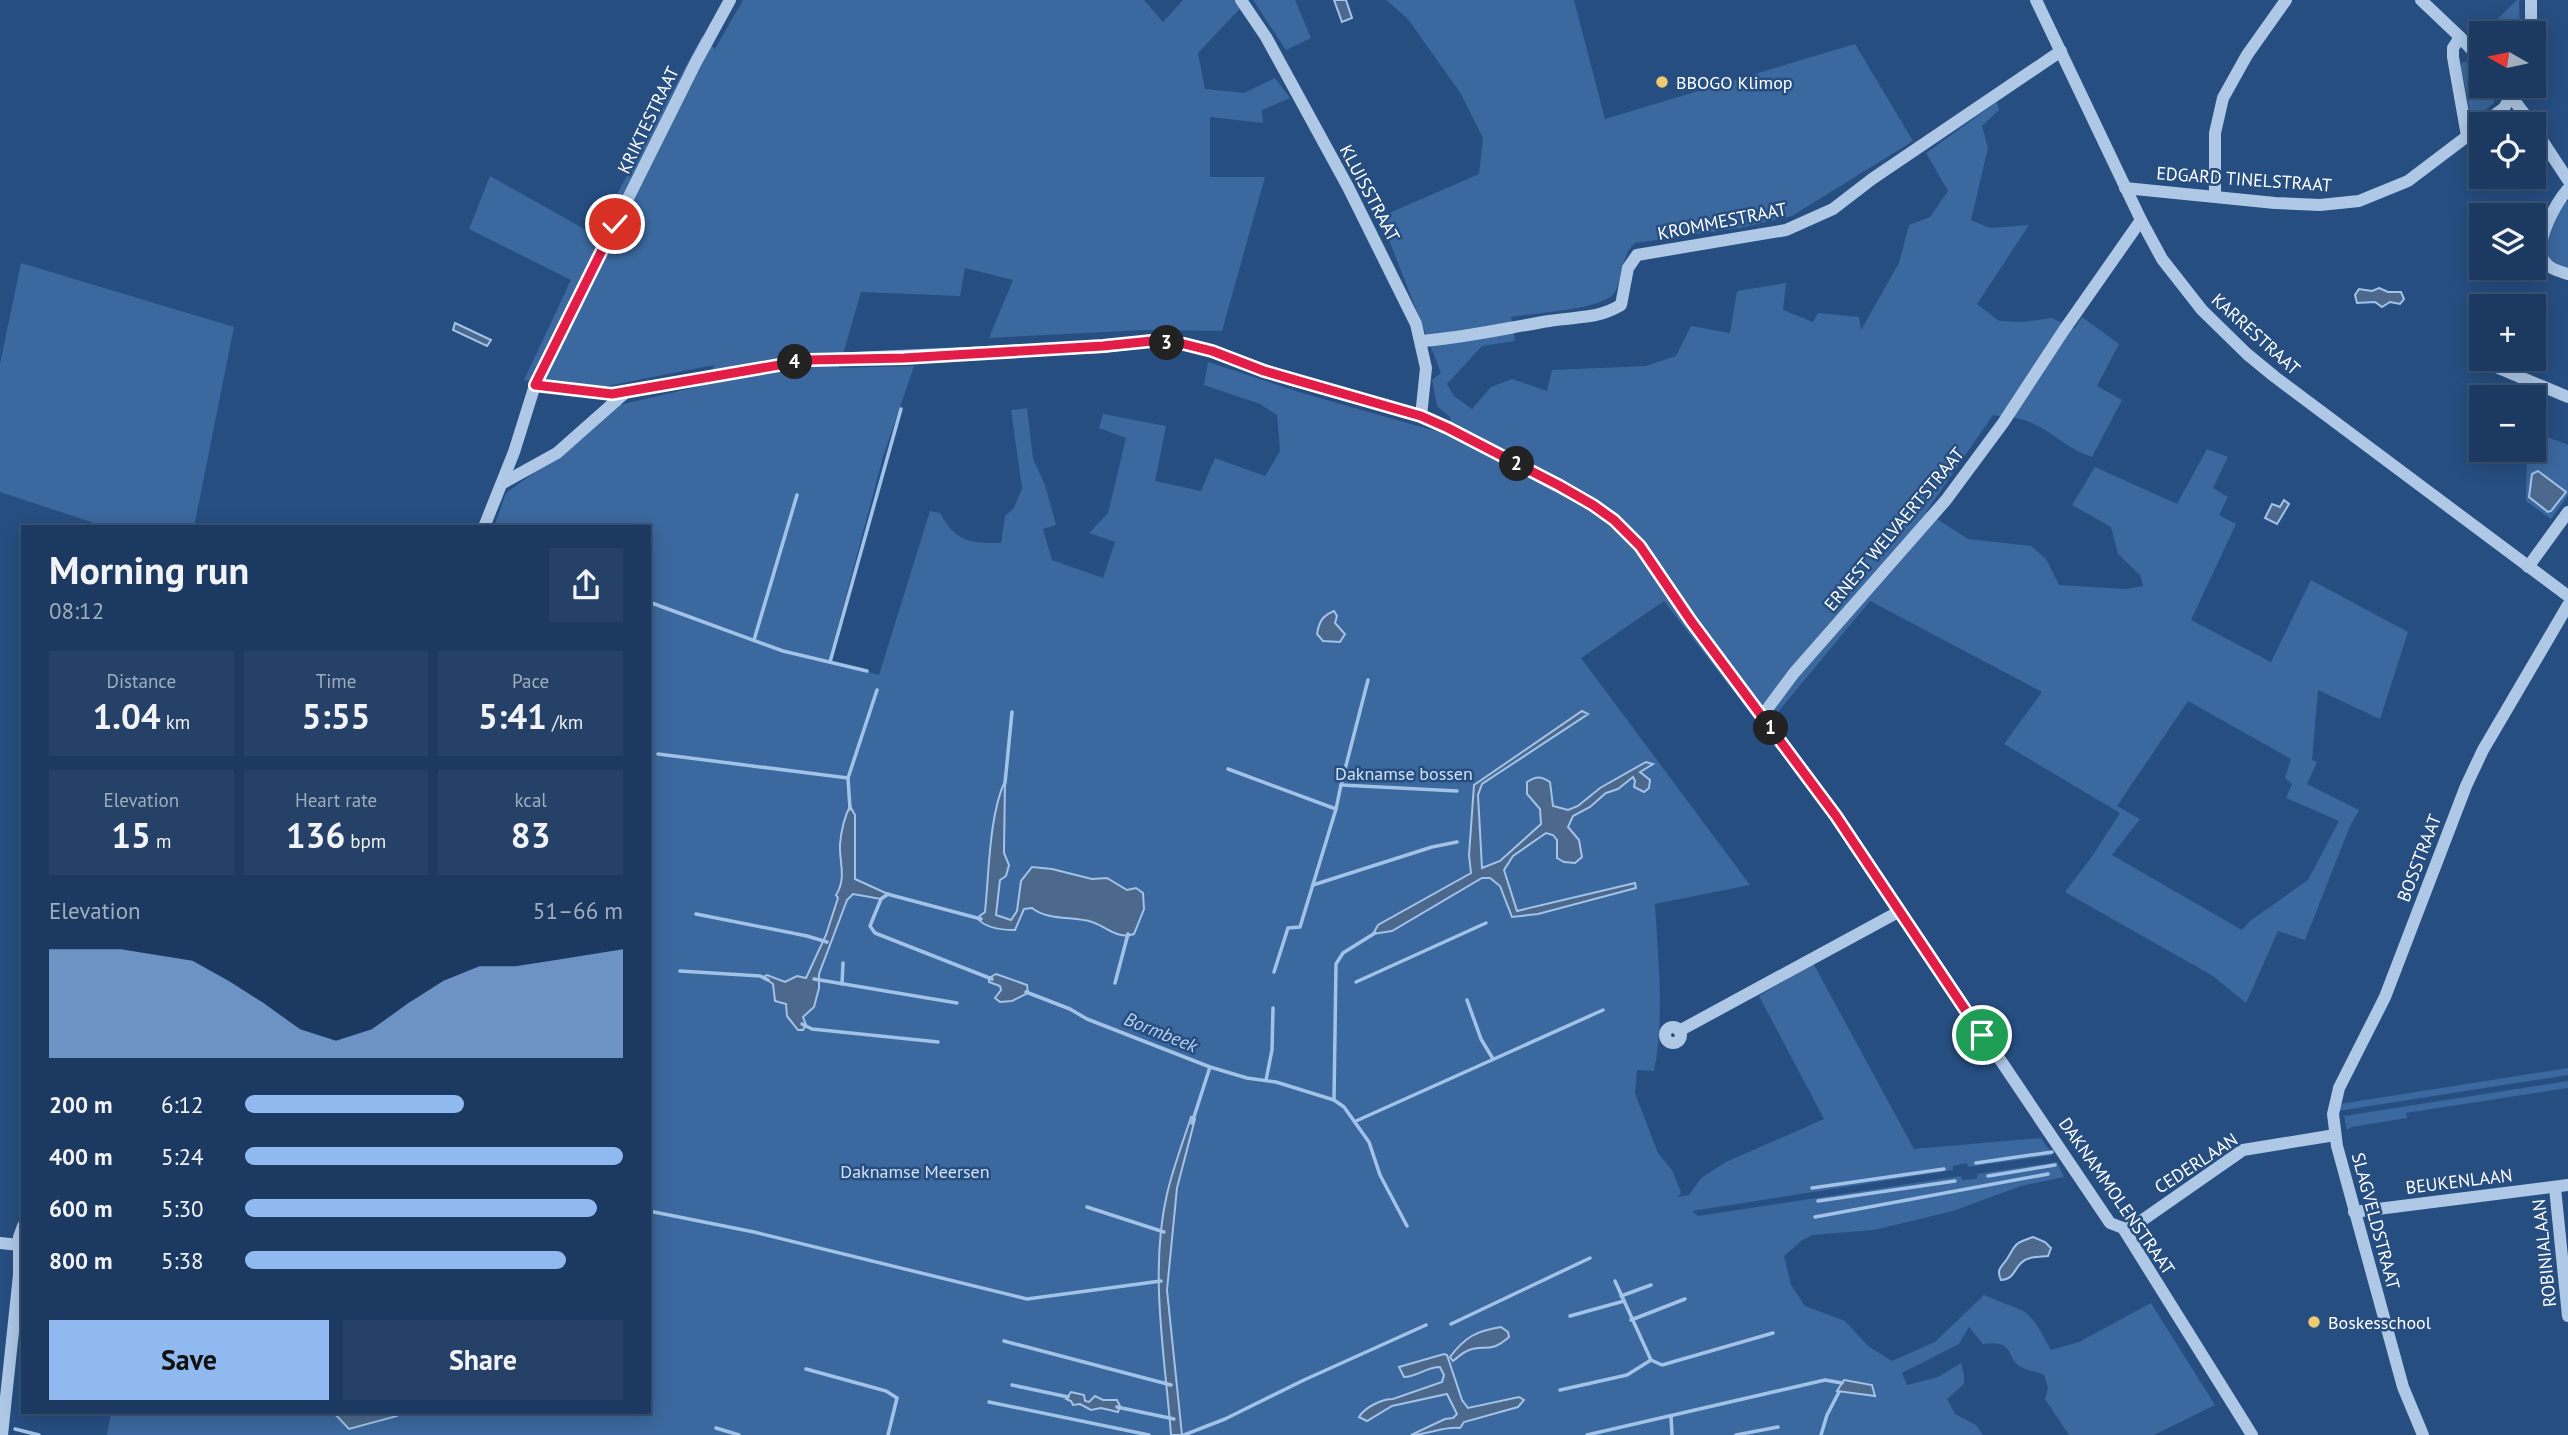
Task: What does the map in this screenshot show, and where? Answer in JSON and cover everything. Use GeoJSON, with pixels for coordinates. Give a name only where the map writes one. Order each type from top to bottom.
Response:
{"type":"FeatureCollection","features":[{"type":"Feature","properties":{"kind":"street","name":"KRIKTESTRAAT"},"geometry":{"type":"LineString","coordinates":[[485,525],[503,483],[535,385],[730,0]]}},
{"type":"Feature","properties":{"kind":"street","name":"KLUISSTRAAT"},"geometry":{"type":"LineString","coordinates":[[1241,0],[1266,37],[1354,198],[1416,324],[1426,368],[1421,416]]}},
{"type":"Feature","properties":{"kind":"street","name":"KARRESTRAAT"},"geometry":{"type":"LineString","coordinates":[[2036,0],[2141,220],[2162,259],[2202,310],[2247,354],[2347,433],[2568,596]]}},
{"type":"Feature","properties":{"kind":"street"},"geometry":{"type":"LineString","coordinates":[[2215,197],[2215,133],[2222,98],[2247,55],[2286,0]]}},
{"type":"Feature","properties":{"kind":"street"},"geometry":{"type":"LineString","coordinates":[[2421,0],[2469,47]]}},
{"type":"Feature","properties":{"kind":"street"},"geometry":{"type":"LineString","coordinates":[[2531,0],[2531,21]]}},
{"type":"Feature","properties":{"kind":"street"},"geometry":{"type":"LineString","coordinates":[[2460,37],[2453,47],[2453,57],[2467,136]]}},
{"type":"Feature","properties":{"kind":"street","name":"KROMMESTRAAT"},"geometry":{"type":"LineString","coordinates":[[1421,341],[1457,338],[1550,320],[1605,315],[1621,305],[1628,268],[1637,255],[1786,229],[1833,209],[1872,179],[2061,51]]}},
{"type":"Feature","properties":{"kind":"street","name":"EDGARD TINELSTRAAT"},"geometry":{"type":"LineString","coordinates":[[2125,188],[2298,204],[2359,201],[2409,181],[2467,136]]}},
{"type":"Feature","properties":{"kind":"street"},"geometry":{"type":"LineString","coordinates":[[2546,146],[2568,180]]}},
{"type":"Feature","properties":{"kind":"street"},"geometry":{"type":"LineString","coordinates":[[2568,189],[2558,201],[2540,250],[2544,261],[2551,268],[2568,274]]}},
{"type":"Feature","properties":{"kind":"street","name":"ERNEST WELVAERTSTRAAT"},"geometry":{"type":"LineString","coordinates":[[1762,716],[1794,673],[1946,500],[2003,423],[2141,220]]}},
{"type":"Feature","properties":{"kind":"street","name":"DAKNAMMOLENSTRAAT"},"geometry":{"type":"LineString","coordinates":[[535,385],[612,394],[808,360],[1077,348],[1152,341],[1184,344],[1212,351],[1292,380],[1421,416],[1560,486],[1614,520],[1640,546],[1691,621],[1836,816],[2110,1223],[2123,1228],[2252,1435]]}},
{"type":"Feature","properties":{"kind":"street"},"geometry":{"type":"LineString","coordinates":[[2506,371],[2568,397]]}},
{"type":"Feature","properties":{"kind":"street"},"geometry":{"type":"LineString","coordinates":[[503,483],[557,453],[627,391]]}},
{"type":"Feature","properties":{"kind":"street"},"geometry":{"type":"LineString","coordinates":[[2528,567],[2568,512]]}},
{"type":"Feature","properties":{"kind":"street","name":"BOSSTRAAT"},"geometry":{"type":"LineString","coordinates":[[2335,1135],[2333,1114],[2336,1094],[2385,997],[2466,786],[2483,750],[2568,604]]}},
{"type":"Feature","properties":{"kind":"street"},"geometry":{"type":"LineString","coordinates":[[1679,1031],[1900,911]]}},
{"type":"Feature","properties":{"kind":"street","name":"SLAGVELDSTRAAT"},"geometry":{"type":"LineString","coordinates":[[2335,1135],[2403,1387],[2423,1435]]}},
{"type":"Feature","properties":{"kind":"street","name":"CEDERLAAN"},"geometry":{"type":"LineString","coordinates":[[2123,1228],[2134,1226],[2244,1150],[2335,1135]]}},
{"type":"Feature","properties":{"kind":"street","name":"BEUKENLAAN"},"geometry":{"type":"LineString","coordinates":[[2354,1212],[2562,1186]]}},
{"type":"Feature","properties":{"kind":"street","name":"ROBINIALAAN"},"geometry":{"type":"LineString","coordinates":[[2562,1186],[2568,1316]]}},
{"type":"Feature","properties":{"kind":"street"},"geometry":{"type":"LineString","coordinates":[[2,1435],[11,1371],[21,1236]]}},
{"type":"Feature","properties":{"kind":"street"},"geometry":{"type":"LineString","coordinates":[[0,1243],[19,1245]]}},
{"type":"Feature","properties":{"kind":"green space"},"geometry":{"type":"Polygon","coordinates":[[[743,0],[1144,0],[1163,22],[1183,0],[1248,0],[1198,53],[1205,89],[1244,93],[1275,78],[1290,98],[1262,110],[1263,123],[1210,117],[1210,177],[1265,177],[1222,331],[1144,330],[989,338],[1013,280],[965,268],[960,296],[861,292],[839,368],[914,366],[883,457],[829,660],[879,675],[930,511],[940,513],[952,530],[964,539],[1001,543],[1005,516],[1014,508],[1022,488],[1011,410],[1027,408],[1033,459],[1045,485],[1056,525],[1043,529],[1052,560],[1103,578],[1115,542],[1089,533],[1108,513],[1126,438],[1099,428],[1103,414],[1166,426],[1155,481],[1201,491],[1215,458],[1265,476],[1280,451],[1277,415],[1260,404],[1204,385],[1208,362],[1302,393],[1446,434],[1451,418],[1437,406],[1432,380],[1441,373],[1380,217],[1479,174],[1483,138],[1461,94],[1408,19],[1386,0],[1574,0],[1605,119],[1855,44],[1913,141],[1792,216],[1740,228],[1635,243],[1624,260],[1615,292],[1598,303],[1568,310],[1511,317],[1515,341],[1482,346],[1447,384],[1454,396],[1472,409],[1491,387],[1512,379],[1547,391],[1552,370],[1646,366],[1676,356],[1691,326],[1730,333],[1737,291],[1786,283],[1783,310],[1813,322],[1818,313],[1859,317],[1861,330],[1899,263],[1909,225],[1930,217],[1948,191],[1926,153],[1997,102],[1999,110],[1982,126],[1988,148],[1971,220],[1990,228],[2029,225],[1977,304],[1999,321],[2022,322],[2052,318],[2074,329],[2082,317],[2119,344],[2097,386],[2122,400],[2092,457],[2075,450],[2027,421],[1993,415],[1926,512],[1968,539],[2031,546],[2046,559],[2059,585],[2126,589],[2143,586],[2140,575],[2118,554],[2111,527],[2072,505],[2095,467],[2177,504],[2207,449],[2228,457],[2213,488],[2228,497],[2219,515],[2236,524],[2191,620],[2271,662],[2311,580],[2408,632],[2380,719],[2318,690],[2312,760],[2317,762],[2307,784],[2359,810],[2350,826],[2305,940],[2278,931],[2246,1003],[2213,976],[2065,892],[2120,813],[2004,744],[2042,692],[1870,601],[1763,730],[1664,601],[1581,658],[1750,885],[1655,904],[1660,988],[1657,1050],[1654,1071],[1637,1070],[1635,1093],[1658,1153],[1672,1170],[1681,1192],[1678,1197],[1689,1195],[1701,1178],[1726,1162],[1824,1119],[1759,996],[1813,963],[1914,1149],[2041,1138],[2053,1155],[1968,1167],[1967,1163],[1953,1166],[1953,1170],[1692,1211],[1698,1216],[1961,1176],[1962,1180],[1977,1179],[1977,1174],[2057,1162],[2064,1177],[2021,1186],[1953,1211],[1874,1230],[1812,1235],[1784,1256],[1791,1285],[1805,1306],[1845,1321],[1868,1346],[1892,1361],[1935,1342],[1984,1295],[2026,1313],[2035,1322],[2051,1350],[2079,1342],[2151,1303],[2215,1405],[2154,1435],[2069,1435],[2045,1399],[2048,1388],[2044,1375],[2017,1364],[2001,1344],[1983,1344],[1969,1327],[1959,1344],[1902,1373],[1907,1385],[1938,1377],[1961,1363],[1964,1384],[1947,1399],[1955,1414],[1976,1425],[1983,1435],[107,1435],[111,1414],[335,1414],[349,1429],[397,1414],[651,1414],[651,525],[495,525],[506,493],[557,456],[615,406],[709,384],[714,365],[607,386],[524,380],[571,280],[469,229],[490,176],[595,235],[702,36],[715,49],[743,0]],[[2188,701],[2117,806],[2140,819],[2112,855],[2242,930],[2250,921],[2308,880],[2339,821],[2286,798],[2292,784],[2285,778],[2291,759],[2188,701]]]}},
{"type":"Feature","properties":{"kind":"green space"},"geometry":{"type":"Polygon","coordinates":[[[1253,0],[1295,0],[1311,38],[1286,50],[1253,0]]]}},
{"type":"Feature","properties":{"kind":"green space"},"geometry":{"type":"Polygon","coordinates":[[[2517,0],[2519,0],[2520,21],[2495,21],[2517,0]]]}},
{"type":"Feature","properties":{"kind":"green space"},"geometry":{"type":"Polygon","coordinates":[[[2463,62],[2469,65],[2469,98],[2494,98],[2494,103],[2483,112],[2470,112],[2461,66],[2463,62]]]}},
{"type":"Feature","properties":{"kind":"green space"},"geometry":{"type":"Polygon","coordinates":[[[2568,202],[2568,270],[2551,263],[2546,248],[2557,211],[2568,202]]]}},
{"type":"Feature","properties":{"kind":"green space"},"geometry":{"type":"Polygon","coordinates":[[[21,263],[234,327],[194,525],[95,525],[0,492],[0,364],[21,263]]]}},
{"type":"Feature","properties":{"kind":"green space"},"geometry":{"type":"Polygon","coordinates":[[[2546,437],[2568,445],[2568,495],[2551,519],[2526,501],[2527,462],[2546,462],[2546,437]]]}},
{"type":"Feature","properties":{"kind":"green space"},"geometry":{"type":"Polygon","coordinates":[[[2568,1068],[2568,1075],[2338,1111],[2338,1105],[2346,1103],[2568,1068]]]}},
{"type":"Feature","properties":{"kind":"green space"},"geometry":{"type":"Polygon","coordinates":[[[2568,1081],[2568,1088],[2406,1113],[2407,1118],[2351,1127],[2347,1130],[2344,1116],[2568,1081]]]}},
{"type":"Feature","properties":{"kind":"shaded area"},"geometry":{"type":"Polygon","coordinates":[[[1334,0],[1346,0],[1352,18],[1342,22],[1334,0]]]}},
{"type":"Feature","properties":{"kind":"shaded area"},"geometry":{"type":"Polygon","coordinates":[[[2379,288],[2388,292],[2401,292],[2404,299],[2400,304],[2390,302],[2382,307],[2375,302],[2357,303],[2355,295],[2359,289],[2372,291],[2379,288]]]}},
{"type":"Feature","properties":{"kind":"shaded area"},"geometry":{"type":"Polygon","coordinates":[[[455,323],[491,340],[487,346],[453,330],[455,323]]]}},
{"type":"Feature","properties":{"kind":"shaded area"},"geometry":{"type":"Polygon","coordinates":[[[2538,471],[2566,492],[2548,512],[2529,497],[2532,474],[2538,471]]]}},
{"type":"Feature","properties":{"kind":"shaded area"},"geometry":{"type":"Polygon","coordinates":[[[2284,500],[2289,504],[2277,524],[2265,518],[2272,504],[2280,507],[2284,500]]]}},
{"type":"Feature","properties":{"kind":"shaded area"},"geometry":{"type":"Polygon","coordinates":[[[1334,611],[1337,616],[1335,623],[1345,634],[1340,642],[1323,641],[1317,634],[1319,626],[1324,617],[1334,611]]]}},
{"type":"Feature","properties":{"kind":"shaded area"},"geometry":{"type":"Polygon","coordinates":[[[1582,711],[1588,714],[1482,784],[1478,795],[1482,868],[1500,861],[1541,824],[1540,809],[1527,794],[1527,782],[1538,778],[1550,782],[1553,806],[1568,810],[1646,762],[1653,764],[1640,772],[1650,780],[1649,788],[1644,792],[1634,787],[1633,777],[1573,816],[1568,827],[1579,840],[1582,857],[1575,863],[1557,858],[1557,840],[1546,833],[1513,856],[1504,870],[1517,911],[1635,883],[1636,888],[1538,914],[1512,917],[1500,886],[1490,878],[1482,878],[1392,931],[1373,934],[1378,925],[1471,873],[1469,855],[1474,785],[1582,711]]]}},
{"type":"Feature","properties":{"kind":"shaded area"},"geometry":{"type":"Polygon","coordinates":[[[1005,781],[1004,853],[1009,865],[1006,876],[1000,880],[996,915],[1011,920],[1017,911],[1021,881],[1032,867],[1052,869],[1092,879],[1107,878],[1127,890],[1136,888],[1143,893],[1144,909],[1134,934],[1118,934],[1092,922],[1053,917],[1032,908],[1024,909],[1015,930],[989,926],[977,918],[985,912],[993,827],[1005,781]]]}},
{"type":"Feature","properties":{"kind":"shaded area"},"geometry":{"type":"Polygon","coordinates":[[[850,806],[855,815],[855,879],[888,894],[881,899],[853,894],[847,900],[819,974],[814,1007],[803,1017],[806,1025],[803,1030],[798,1030],[787,1016],[786,1004],[775,1001],[773,984],[763,977],[767,975],[785,982],[797,976],[806,978],[826,935],[838,898],[836,895],[842,876],[840,840],[850,806]]]}},
{"type":"Feature","properties":{"kind":"shaded area"},"geometry":{"type":"Polygon","coordinates":[[[996,974],[1027,985],[1028,993],[1012,1001],[1000,1002],[995,998],[1001,990],[1000,986],[989,982],[989,978],[996,974]]]}},
{"type":"Feature","properties":{"kind":"shaded area"},"geometry":{"type":"Polygon","coordinates":[[[1191,1117],[1195,1119],[1177,1188],[1167,1290],[1182,1435],[1171,1435],[1160,1314],[1159,1253],[1167,1194],[1191,1117]]]}},
{"type":"Feature","properties":{"kind":"shaded area"},"geometry":{"type":"Polygon","coordinates":[[[2033,1237],[2051,1248],[2048,1256],[2027,1259],[2011,1276],[2001,1280],[2000,1269],[2014,1247],[2033,1237]]]}},
{"type":"Feature","properties":{"kind":"shaded area"},"geometry":{"type":"Polygon","coordinates":[[[1501,1327],[1508,1332],[1509,1337],[1496,1346],[1467,1351],[1453,1361],[1450,1357],[1472,1336],[1501,1327]]]}},
{"type":"Feature","properties":{"kind":"shaded area"},"geometry":{"type":"Polygon","coordinates":[[[1447,1355],[1462,1400],[1468,1408],[1519,1397],[1524,1400],[1518,1407],[1464,1422],[1460,1428],[1447,1428],[1418,1435],[1411,1435],[1457,1414],[1447,1394],[1392,1406],[1367,1421],[1359,1417],[1379,1402],[1442,1382],[1444,1375],[1440,1367],[1404,1377],[1399,1367],[1447,1355]]]}},
{"type":"Feature","properties":{"kind":"shaded area"},"geometry":{"type":"Polygon","coordinates":[[[1844,1380],[1872,1385],[1875,1396],[1837,1391],[1844,1380]]]}},
{"type":"Feature","properties":{"kind":"shaded area"},"geometry":{"type":"Polygon","coordinates":[[[1071,1392],[1084,1395],[1085,1401],[1089,1402],[1095,1396],[1103,1400],[1117,1400],[1120,1406],[1118,1412],[1101,1408],[1091,1410],[1080,1404],[1073,1405],[1066,1399],[1071,1392]]]}},
{"type":"Feature","properties":{"kind":"shaded area"},"geometry":{"type":"Polygon","coordinates":[[[335,1414],[398,1414],[397,1416],[349,1429],[335,1414]]]}},
{"type":"Feature","properties":{"kind":"waterway"},"geometry":{"type":"LineString","coordinates":[[830,662],[901,409]]}},
{"type":"Feature","properties":{"kind":"waterway"},"geometry":{"type":"LineString","coordinates":[[754,640],[797,495]]}},
{"type":"Feature","properties":{"kind":"waterway"},"geometry":{"type":"LineString","coordinates":[[651,603],[783,651],[867,671]]}},
{"type":"Feature","properties":{"kind":"waterway"},"geometry":{"type":"LineString","coordinates":[[1368,680],[1341,785],[1457,791]]}},
{"type":"Feature","properties":{"kind":"waterway"},"geometry":{"type":"LineString","coordinates":[[850,809],[848,778],[877,690]]}},
{"type":"Feature","properties":{"kind":"waterway"},"geometry":{"type":"LineString","coordinates":[[1005,783],[1012,712]]}},
{"type":"Feature","properties":{"kind":"waterway"},"geometry":{"type":"LineString","coordinates":[[658,754],[848,778]]}},
{"type":"Feature","properties":{"kind":"waterway"},"geometry":{"type":"LineString","coordinates":[[1228,769],[1336,809],[1341,785]]}},
{"type":"Feature","properties":{"kind":"waterway"},"geometry":{"type":"LineString","coordinates":[[1274,972],[1288,928],[1300,927],[1336,809]]}},
{"type":"Feature","properties":{"kind":"waterway"},"geometry":{"type":"LineString","coordinates":[[1313,885],[1432,847],[1457,842]]}},
{"type":"Feature","properties":{"kind":"waterway"},"geometry":{"type":"LineString","coordinates":[[887,894],[981,919]]}},
{"type":"Feature","properties":{"kind":"waterway","name":"Bormbeek"},"geometry":{"type":"LineString","coordinates":[[888,894],[881,899],[870,926],[875,933],[992,979]]}},
{"type":"Feature","properties":{"kind":"waterway"},"geometry":{"type":"LineString","coordinates":[[696,914],[827,942]]}},
{"type":"Feature","properties":{"kind":"waterway"},"geometry":{"type":"LineString","coordinates":[[1356,982],[1486,923]]}},
{"type":"Feature","properties":{"kind":"waterway"},"geometry":{"type":"LineString","coordinates":[[1334,1100],[1336,964],[1343,953],[1375,933]]}},
{"type":"Feature","properties":{"kind":"waterway"},"geometry":{"type":"LineString","coordinates":[[1115,983],[1128,934]]}},
{"type":"Feature","properties":{"kind":"waterway"},"geometry":{"type":"LineString","coordinates":[[842,984],[843,963]]}},
{"type":"Feature","properties":{"kind":"waterway"},"geometry":{"type":"LineString","coordinates":[[680,971],[760,976],[768,980]]}},
{"type":"Feature","properties":{"kind":"waterway"},"geometry":{"type":"LineString","coordinates":[[814,979],[957,1003]]}},
{"type":"Feature","properties":{"kind":"waterway","name":"Bormbeek"},"geometry":{"type":"LineString","coordinates":[[1026,992],[1210,1067],[1192,1123]]}},
{"type":"Feature","properties":{"kind":"waterway"},"geometry":{"type":"LineString","coordinates":[[1467,1000],[1481,1039],[1493,1059]]}},
{"type":"Feature","properties":{"kind":"waterway"},"geometry":{"type":"LineString","coordinates":[[1266,1080],[1272,1050],[1273,1008]]}},
{"type":"Feature","properties":{"kind":"waterway"},"geometry":{"type":"LineString","coordinates":[[1356,1121],[1603,1010]]}},
{"type":"Feature","properties":{"kind":"waterway"},"geometry":{"type":"LineString","coordinates":[[802,1024],[812,1029],[938,1042]]}},
{"type":"Feature","properties":{"kind":"waterway"},"geometry":{"type":"LineString","coordinates":[[1210,1067],[1247,1078],[1276,1082],[1334,1100],[1344,1107],[1369,1142],[1380,1175],[1407,1226]]}},
{"type":"Feature","properties":{"kind":"waterway"},"geometry":{"type":"LineString","coordinates":[[1976,1163],[2052,1152]]}},
{"type":"Feature","properties":{"kind":"waterway"},"geometry":{"type":"LineString","coordinates":[[1988,1176],[2055,1165]]}},
{"type":"Feature","properties":{"kind":"waterway"},"geometry":{"type":"LineString","coordinates":[[1812,1188],[1944,1169]]}},
{"type":"Feature","properties":{"kind":"waterway"},"geometry":{"type":"LineString","coordinates":[[1815,1217],[2048,1174]]}},
{"type":"Feature","properties":{"kind":"waterway"},"geometry":{"type":"LineString","coordinates":[[1818,1201],[1955,1181]]}},
{"type":"Feature","properties":{"kind":"waterway"},"geometry":{"type":"LineString","coordinates":[[1087,1207],[1164,1232]]}},
{"type":"Feature","properties":{"kind":"waterway"},"geometry":{"type":"LineString","coordinates":[[651,1211],[754,1232],[1027,1299],[1161,1281]]}},
{"type":"Feature","properties":{"kind":"waterway"},"geometry":{"type":"LineString","coordinates":[[1451,1324],[1590,1258]]}},
{"type":"Feature","properties":{"kind":"waterway"},"geometry":{"type":"LineString","coordinates":[[1615,1281],[1651,1360],[1662,1365],[1773,1333]]}},
{"type":"Feature","properties":{"kind":"waterway"},"geometry":{"type":"LineString","coordinates":[[1621,1296],[1651,1285]]}},
{"type":"Feature","properties":{"kind":"waterway"},"geometry":{"type":"LineString","coordinates":[[1631,1320],[1685,1299]]}},
{"type":"Feature","properties":{"kind":"waterway"},"geometry":{"type":"LineString","coordinates":[[1570,1316],[1624,1301]]}},
{"type":"Feature","properties":{"kind":"waterway"},"geometry":{"type":"LineString","coordinates":[[1184,1435],[1225,1419],[1426,1325]]}},
{"type":"Feature","properties":{"kind":"waterway"},"geometry":{"type":"LineString","coordinates":[[1004,1341],[1171,1385]]}},
{"type":"Feature","properties":{"kind":"waterway"},"geometry":{"type":"LineString","coordinates":[[1560,1390],[1627,1375],[1651,1360]]}},
{"type":"Feature","properties":{"kind":"waterway"},"geometry":{"type":"LineString","coordinates":[[806,1369],[886,1391],[897,1398],[888,1435]]}},
{"type":"Feature","properties":{"kind":"waterway"},"geometry":{"type":"LineString","coordinates":[[1587,1435],[1825,1380],[1842,1383]]}},
{"type":"Feature","properties":{"kind":"waterway"},"geometry":{"type":"LineString","coordinates":[[1012,1385],[1068,1397]]}},
{"type":"Feature","properties":{"kind":"waterway"},"geometry":{"type":"LineString","coordinates":[[1821,1435],[1827,1415],[1839,1392]]}},
{"type":"Feature","properties":{"kind":"waterway"},"geometry":{"type":"LineString","coordinates":[[989,1402],[1149,1435]]}},
{"type":"Feature","properties":{"kind":"waterway"},"geometry":{"type":"LineString","coordinates":[[1117,1407],[1174,1419]]}},
{"type":"Feature","properties":{"kind":"waterway"},"geometry":{"type":"LineString","coordinates":[[1671,1416],[1672,1435]]}},
{"type":"Feature","properties":{"kind":"waterway"},"geometry":{"type":"LineString","coordinates":[[1736,1435],[1778,1427]]}},
{"type":"Feature","properties":{"kind":"waterway"},"geometry":{"type":"LineString","coordinates":[[716,1428],[739,1435]]}},
{"type":"Feature","properties":{"kind":"waterway"},"geometry":{"type":"LineString","coordinates":[[15,1429],[39,1435]]}},
{"type":"Feature","properties":{"kind":"place","name":"BBOGO Klimop"},"geometry":{"type":"Point","coordinates":[1662,82]}},
{"type":"Feature","properties":{"kind":"place","name":"Boskesschool"},"geometry":{"type":"Point","coordinates":[2314,1322]}},
{"type":"Feature","properties":{"kind":"route"},"geometry":{"type":"LineString","coordinates":[[615,224],[535,385],[612,394],[808,360],[904,358],[1152,341],[1184,344],[1212,351],[1292,380],[1421,416],[1593,505],[1614,520],[1640,546],[1691,621],[1836,816],[1982,1035]]}},
{"type":"Feature","properties":{"kind":"park label","name":"Daknamse bossen"},"geometry":{"type":"Point","coordinates":[1404,773]}},
{"type":"Feature","properties":{"kind":"park label","name":"Daknamse Meersen"},"geometry":{"type":"Point","coordinates":[915,1171]}}]}
